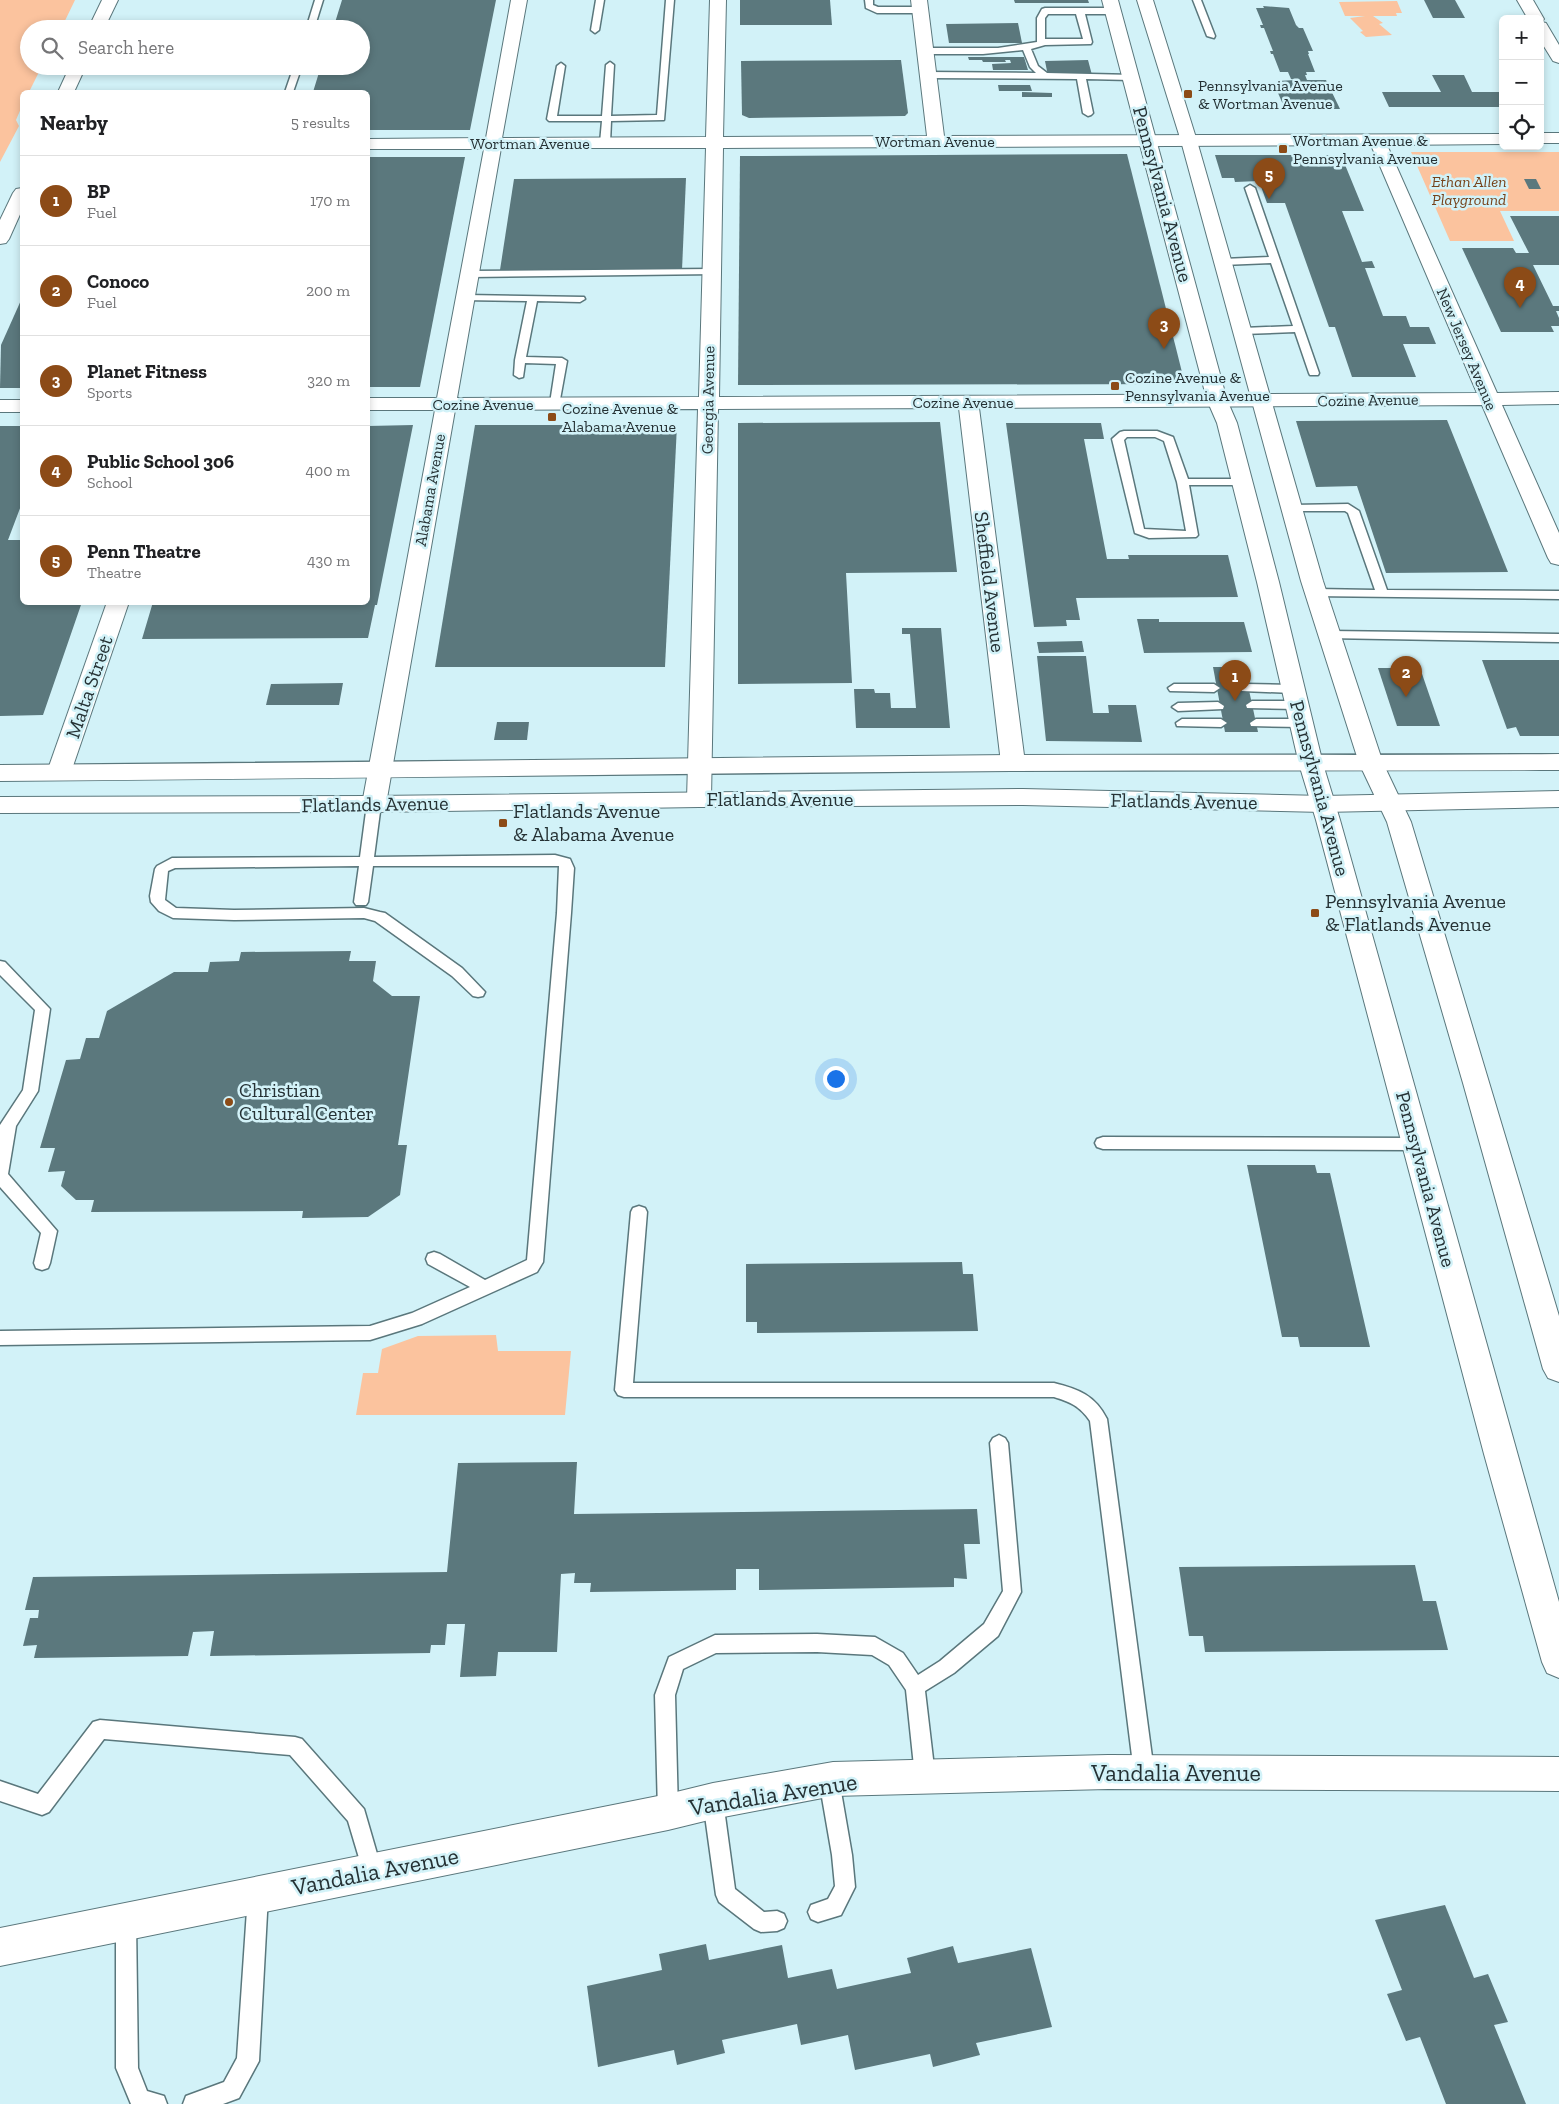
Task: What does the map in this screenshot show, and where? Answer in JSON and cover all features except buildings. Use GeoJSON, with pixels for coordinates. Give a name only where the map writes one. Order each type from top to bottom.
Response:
{"type":"FeatureCollection","features":[{"type":"Feature","properties":{"kind":"street"},"geometry":{"type":"LineString","coordinates":[[100,20],[110,0]]}},
{"type":"Feature","properties":{"kind":"street","name":"Alabama Avenue"},"geometry":{"type":"LineString","coordinates":[[374,804],[519,0]]}},
{"type":"Feature","properties":{"kind":"street","name":"Georgia Avenue"},"geometry":{"type":"LineString","coordinates":[[699,799],[718,0]]}},
{"type":"Feature","properties":{"kind":"street","name":"Pennsylvania Avenue"},"geometry":{"type":"LineString","coordinates":[[1145,0],[1189,140],[1316,593],[1371,764],[1399,822],[1477,1083],[1559,1369]]}},
{"type":"Feature","properties":{"kind":"street"},"geometry":{"type":"LineString","coordinates":[[1525,0],[1534,15]]}},
{"type":"Feature","properties":{"kind":"street"},"geometry":{"type":"LineString","coordinates":[[919,5],[936,142]]}},
{"type":"Feature","properties":{"kind":"street","name":"Pennsylvania Avenue"},"geometry":{"type":"LineString","coordinates":[[1112,5],[1217,400],[1227,423],[1311,764],[1500,1454],[1559,1662]]}},
{"type":"Feature","properties":{"kind":"street"},"geometry":{"type":"LineString","coordinates":[[1544,33],[1559,58]]}},
{"type":"Feature","properties":{"kind":"street"},"geometry":{"type":"LineString","coordinates":[[67,90],[74,75]]}},
{"type":"Feature","properties":{"kind":"street"},"geometry":{"type":"LineString","coordinates":[[1544,138],[1559,138]]}},
{"type":"Feature","properties":{"kind":"street","name":"Wortman Avenue"},"geometry":{"type":"LineString","coordinates":[[370,144],[1499,139]]}},
{"type":"Feature","properties":{"kind":"street","name":"New Jersey Avenue"},"geometry":{"type":"LineString","coordinates":[[1377,140],[1559,558]]}},
{"type":"Feature","properties":{"kind":"street"},"geometry":{"type":"LineString","coordinates":[[0,240],[20,197]]}},
{"type":"Feature","properties":{"kind":"street","name":"Cozine Avenue"},"geometry":{"type":"LineString","coordinates":[[370,404],[1263,401],[1559,398]]}},
{"type":"Feature","properties":{"kind":"street","name":"Sheffield Avenue"},"geometry":{"type":"LineString","coordinates":[[968,402],[1013,763]]}},
{"type":"Feature","properties":{"kind":"street"},"geometry":{"type":"LineString","coordinates":[[0,406],[20,406]]}},
{"type":"Feature","properties":{"kind":"street","name":"Malta Street"},"geometry":{"type":"LineString","coordinates":[[59,772],[117,605]]}},
{"type":"Feature","properties":{"kind":"street","name":"Flatlands Avenue"},"geometry":{"type":"LineString","coordinates":[[0,773],[380,771],[1013,763],[1371,764],[1559,762]]}},
{"type":"Feature","properties":{"kind":"street","name":"Flatlands Avenue"},"geometry":{"type":"LineString","coordinates":[[0,806],[1023,797],[1323,804],[1559,799]]}},
{"type":"Feature","properties":{"kind":"street","name":"Vandalia Avenue"},"geometry":{"type":"LineString","coordinates":[[0,1947],[668,1812],[713,1801],[829,1780],[925,1776],[1144,1772],[1559,1774]]}},
{"type":"Feature","properties":{"kind":"lane"},"geometry":{"type":"LineString","coordinates":[[313,20],[319,0]]}},
{"type":"Feature","properties":{"kind":"lane"},"geometry":{"type":"LineString","coordinates":[[595,30],[600,0]]}},
{"type":"Feature","properties":{"kind":"lane"},"geometry":{"type":"LineString","coordinates":[[561,66],[552,119],[661,118],[670,0]]}},
{"type":"Feature","properties":{"kind":"lane"},"geometry":{"type":"LineString","coordinates":[[868,0],[870,6],[876,10],[919,5]]}},
{"type":"Feature","properties":{"kind":"lane"},"geometry":{"type":"LineString","coordinates":[[1197,0],[1211,36]]}},
{"type":"Feature","properties":{"kind":"lane"},"geometry":{"type":"LineString","coordinates":[[1041,42],[1041,18],[1045,11],[1080,11],[1112,5]]}},
{"type":"Feature","properties":{"kind":"lane"},"geometry":{"type":"LineString","coordinates":[[925,51],[1006,51],[1026,48],[1041,42],[1088,42],[1080,11]]}},
{"type":"Feature","properties":{"kind":"lane"},"geometry":{"type":"LineString","coordinates":[[1026,48],[1034,67],[1045,76]]}},
{"type":"Feature","properties":{"kind":"lane"},"geometry":{"type":"LineString","coordinates":[[605,143],[610,65]]}},
{"type":"Feature","properties":{"kind":"lane"},"geometry":{"type":"LineString","coordinates":[[290,90],[295,75]]}},
{"type":"Feature","properties":{"kind":"lane"},"geometry":{"type":"LineString","coordinates":[[928,75],[1131,77]]}},
{"type":"Feature","properties":{"kind":"lane"},"geometry":{"type":"LineString","coordinates":[[1081,77],[1088,113]]}},
{"type":"Feature","properties":{"kind":"lane"},"geometry":{"type":"LineString","coordinates":[[1250,188],[1314,373]]}},
{"type":"Feature","properties":{"kind":"lane"},"geometry":{"type":"LineString","coordinates":[[1223,262],[1275,260]]}},
{"type":"Feature","properties":{"kind":"lane"},"geometry":{"type":"LineString","coordinates":[[470,274],[712,272]]}},
{"type":"Feature","properties":{"kind":"lane"},"geometry":{"type":"LineString","coordinates":[[466,298],[580,299]]}},
{"type":"Feature","properties":{"kind":"lane"},"geometry":{"type":"LineString","coordinates":[[519,375],[520,360],[533,298]]}},
{"type":"Feature","properties":{"kind":"lane"},"geometry":{"type":"LineString","coordinates":[[1243,331],[1299,329]]}},
{"type":"Feature","properties":{"kind":"lane"},"geometry":{"type":"LineString","coordinates":[[520,360],[562,361],[556,403]]}},
{"type":"Feature","properties":{"kind":"lane"},"geometry":{"type":"LineString","coordinates":[[1124,434],[1157,434],[1169,439],[1183,482],[1192,535],[1149,534],[1139,531],[1118,439],[1124,434]]}},
{"type":"Feature","properties":{"kind":"lane"},"geometry":{"type":"LineString","coordinates":[[1183,482],[1242,482]]}},
{"type":"Feature","properties":{"kind":"lane"},"geometry":{"type":"LineString","coordinates":[[1292,508],[1348,507],[1353,511],[1382,594]]}},
{"type":"Feature","properties":{"kind":"lane"},"geometry":{"type":"LineString","coordinates":[[1316,593],[1559,595]]}},
{"type":"Feature","properties":{"kind":"lane"},"geometry":{"type":"LineString","coordinates":[[1330,635],[1559,638]]}},
{"type":"Feature","properties":{"kind":"lane"},"geometry":{"type":"LineString","coordinates":[[1174,688],[1214,688]]}},
{"type":"Feature","properties":{"kind":"lane"},"geometry":{"type":"LineString","coordinates":[[1246,688],[1297,705]]}},
{"type":"Feature","properties":{"kind":"lane"},"geometry":{"type":"LineString","coordinates":[[1252,706],[1297,705]]}},
{"type":"Feature","properties":{"kind":"lane"},"geometry":{"type":"LineString","coordinates":[[1256,723],[1297,705]]}},
{"type":"Feature","properties":{"kind":"lane"},"geometry":{"type":"LineString","coordinates":[[1178,707],[1218,706]]}},
{"type":"Feature","properties":{"kind":"lane"},"geometry":{"type":"LineString","coordinates":[[1182,723],[1221,723]]}},
{"type":"Feature","properties":{"kind":"lane"},"geometry":{"type":"LineString","coordinates":[[361,902],[374,804]]}},
{"type":"Feature","properties":{"kind":"lane"},"geometry":{"type":"LineString","coordinates":[[0,1338],[370,1333],[416,1319],[531,1267],[535,1262],[567,868],[564,862],[555,860],[172,863],[162,869],[157,896],[158,902],[173,913],[234,915],[364,913],[380,917],[457,972],[478,992]]}},
{"type":"Feature","properties":{"kind":"lane"},"geometry":{"type":"LineString","coordinates":[[0,966],[43,1008],[30,1091],[8,1125],[0,1174],[2,1179],[49,1231],[42,1263]]}},
{"type":"Feature","properties":{"kind":"lane"},"geometry":{"type":"LineString","coordinates":[[1102,1142],[1416,1144]]}},
{"type":"Feature","properties":{"kind":"lane"},"geometry":{"type":"LineString","coordinates":[[639,1212],[624,1390],[1054,1390],[1075,1396],[1089,1404],[1098,1419],[1144,1772]]}},
{"type":"Feature","properties":{"kind":"lane"},"geometry":{"type":"LineString","coordinates":[[434,1259],[485,1288]]}},
{"type":"Feature","properties":{"kind":"lane"},"geometry":{"type":"LineString","coordinates":[[915,1687],[947,1666],[991,1630],[1012,1592],[999,1443]]}},
{"type":"Feature","properties":{"kind":"lane"},"geometry":{"type":"LineString","coordinates":[[668,1812],[665,1696],[676,1663],[715,1644],[817,1643],[875,1646],[896,1659],[915,1687],[925,1776]]}},
{"type":"Feature","properties":{"kind":"lane"},"geometry":{"type":"LineString","coordinates":[[0,1791],[42,1805],[100,1729],[295,1746],[357,1816],[372,1872]]}},
{"type":"Feature","properties":{"kind":"lane"},"geometry":{"type":"LineString","coordinates":[[818,1912],[834,1908],[845,1887],[842,1855],[829,1780]]}},
{"type":"Feature","properties":{"kind":"lane"},"geometry":{"type":"LineString","coordinates":[[713,1801],[726,1895],[761,1922],[777,1921]]}},
{"type":"Feature","properties":{"kind":"lane"},"geometry":{"type":"LineString","coordinates":[[194,2104],[231,2090],[248,2061],[258,1895]]}},
{"type":"Feature","properties":{"kind":"lane"},"geometry":{"type":"LineString","coordinates":[[126,1921],[127,2068],[140,2100],[156,2104]]}},
{"type":"Feature","properties":{"kind":"green space"},"geometry":{"type":"Polygon","coordinates":[[[0,0],[75,0],[65,20],[20,20],[20,75],[38,75],[30,90],[20,90],[20,111],[16,120],[19,126],[0,162],[0,0]]]}},
{"type":"Feature","properties":{"kind":"green space"},"geometry":{"type":"Polygon","coordinates":[[[1397,1],[1402,13],[1396,13],[1397,16],[1373,16],[1383,23],[1379,24],[1392,35],[1366,37],[1360,32],[1363,31],[1350,18],[1365,16],[1345,16],[1339,2],[1397,1]]]}},
{"type":"Feature","properties":{"kind":"green space","name":"Ethan Allen Playground"},"geometry":{"type":"Polygon","coordinates":[[[1411,152],[1559,152],[1559,211],[1500,211],[1514,241],[1450,241],[1411,152]]]}},
{"type":"Feature","properties":{"kind":"green space"},"geometry":{"type":"Polygon","coordinates":[[[496,1335],[498,1351],[571,1351],[565,1415],[356,1415],[363,1373],[378,1373],[382,1349],[418,1336],[496,1335]]]}},
{"type":"Feature","properties":{"kind":"place","name":"Pennsylvania Avenue & Wortman Avenue"},"geometry":{"type":"Point","coordinates":[1188,94]}},
{"type":"Feature","properties":{"kind":"place","name":"Wortman Avenue & Pennsylvania Avenue"},"geometry":{"type":"Point","coordinates":[1283,149]}},
{"type":"Feature","properties":{"kind":"place","name":"Penn Theatre"},"geometry":{"type":"Point","coordinates":[1269,199]}},
{"type":"Feature","properties":{"kind":"place","name":"Public School 306"},"geometry":{"type":"Point","coordinates":[1520,308]}},
{"type":"Feature","properties":{"kind":"place","name":"Planet Fitness"},"geometry":{"type":"Point","coordinates":[1164,349]}},
{"type":"Feature","properties":{"kind":"place","name":"Cozine Avenue & Pennsylvania Avenue"},"geometry":{"type":"Point","coordinates":[1115,386]}},
{"type":"Feature","properties":{"kind":"place","name":"Cozine Avenue & Alabama Avenue"},"geometry":{"type":"Point","coordinates":[552,417]}},
{"type":"Feature","properties":{"kind":"place","name":"Conoco"},"geometry":{"type":"Point","coordinates":[1406,697]}},
{"type":"Feature","properties":{"kind":"place","name":"BP"},"geometry":{"type":"Point","coordinates":[1235,701]}},
{"type":"Feature","properties":{"kind":"place","name":"Flatlands Avenue & Alabama Avenue"},"geometry":{"type":"Point","coordinates":[503,823]}},
{"type":"Feature","properties":{"kind":"place","name":"Pennsylvania Avenue & Flatlands Avenue"},"geometry":{"type":"Point","coordinates":[1315,913]}},
{"type":"Feature","properties":{"kind":"place","name":"Christian Cultural Center"},"geometry":{"type":"Point","coordinates":[229,1102]}}]}
